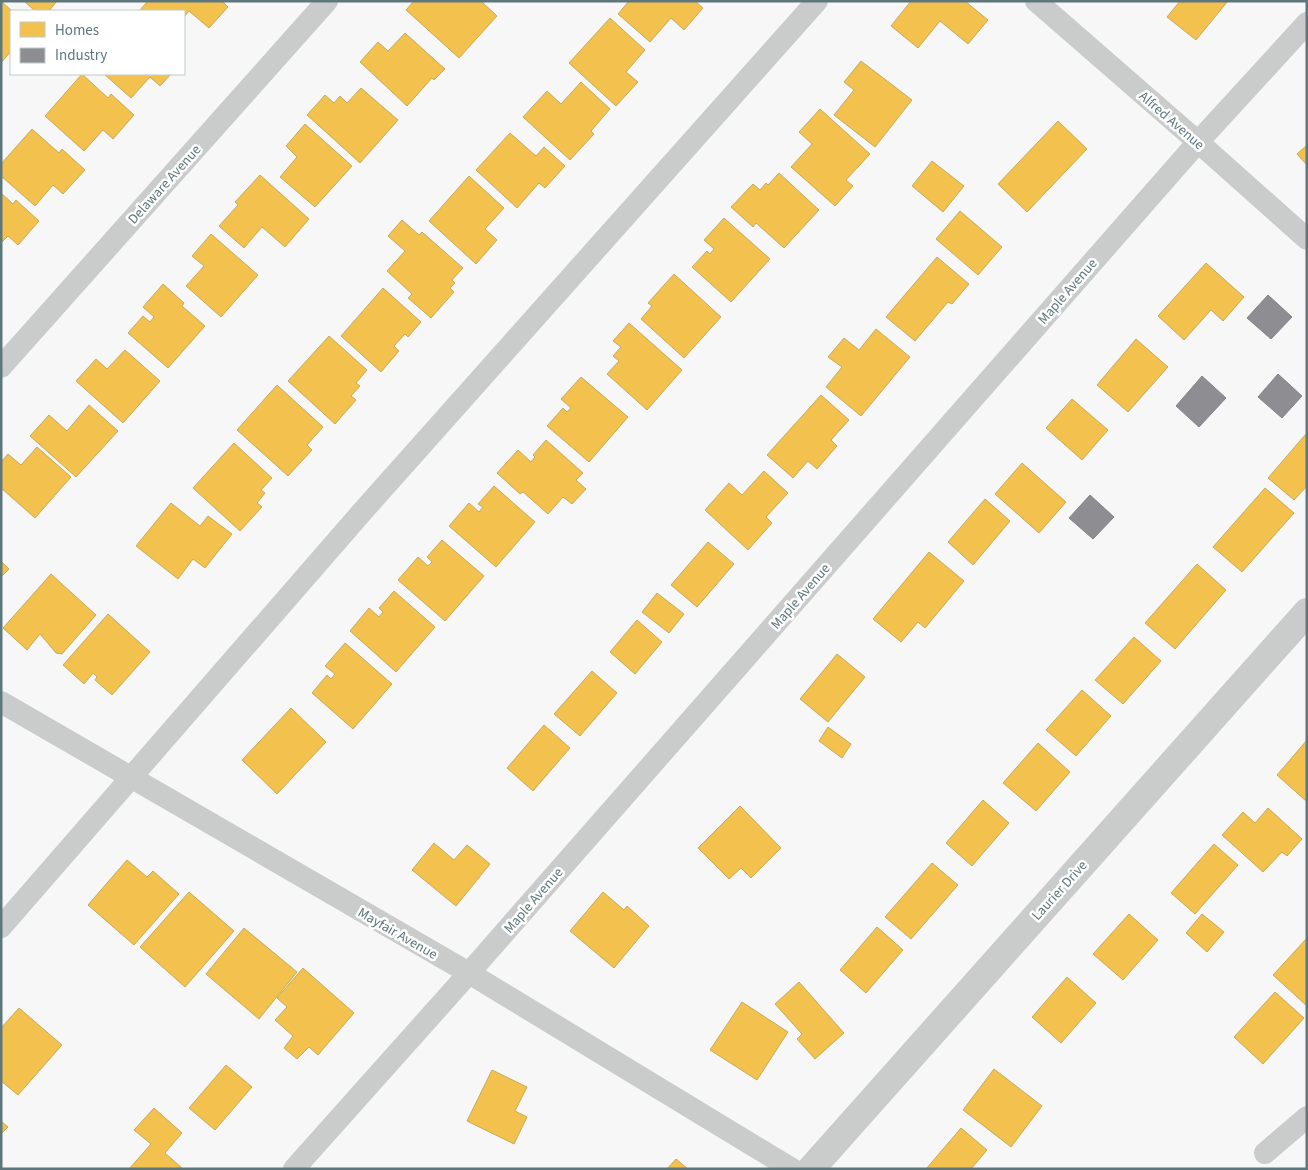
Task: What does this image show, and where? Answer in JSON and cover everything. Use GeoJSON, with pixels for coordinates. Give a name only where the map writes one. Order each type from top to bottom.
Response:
{"type":"FeatureCollection","features":[{"type":"Feature","properties":{"kind":"street","name":"Delaware Avenue"},"geometry":{"type":"LineString","coordinates":[[1,367],[327,1]]}},
{"type":"Feature","properties":{"kind":"street"},"geometry":{"type":"LineString","coordinates":[[1,927],[362,512],[817,1]]}},
{"type":"Feature","properties":{"kind":"street","name":"Alfred Avenue"},"geometry":{"type":"LineString","coordinates":[[1036,1],[1307,239]]}},
{"type":"Feature","properties":{"kind":"street","name":"Maple Avenue"},"geometry":{"type":"LineString","coordinates":[[294,1169],[469,973],[1198,142],[1307,23]]}},
{"type":"Feature","properties":{"kind":"street","name":"Laurier Drive"},"geometry":{"type":"LineString","coordinates":[[811,1169],[1307,612]]}},
{"type":"Feature","properties":{"kind":"street","name":"Mayfair Avenue"},"geometry":{"type":"LineString","coordinates":[[1,702],[469,973],[792,1169]]}},
{"type":"Feature","properties":{"kind":"street"},"geometry":{"type":"LineString","coordinates":[[1264,1154],[1307,1117]]}},
{"type":"Feature","properties":{"kind":"building: Homes"},"geometry":{"type":"Polygon","coordinates":[[[1,1],[11,10],[10,52],[1,63],[1,1]]]}},
{"type":"Feature","properties":{"kind":"building: Homes"},"geometry":{"type":"Polygon","coordinates":[[[24,1],[57,1],[50,10],[34,10],[24,1]]]}},
{"type":"Feature","properties":{"kind":"building: Homes"},"geometry":{"type":"Polygon","coordinates":[[[148,1],[222,1],[228,7],[209,28],[189,11],[185,16],[185,10],[140,10],[148,1]]]}},
{"type":"Feature","properties":{"kind":"building: Homes"},"geometry":{"type":"Polygon","coordinates":[[[414,1],[481,1],[497,16],[459,58],[406,10],[414,1]]]}},
{"type":"Feature","properties":{"kind":"building: Homes"},"geometry":{"type":"Polygon","coordinates":[[[629,1],[695,1],[703,8],[684,30],[671,18],[650,42],[618,14],[629,1]]]}},
{"type":"Feature","properties":{"kind":"building: Homes"},"geometry":{"type":"Polygon","coordinates":[[[911,1],[965,1],[988,20],[968,44],[940,21],[918,48],[891,26],[911,1]]]}},
{"type":"Feature","properties":{"kind":"building: Homes"},"geometry":{"type":"Polygon","coordinates":[[[1180,1],[1228,1],[1196,40],[1167,17],[1180,1]]]}},
{"type":"Feature","properties":{"kind":"building: Homes"},"geometry":{"type":"Polygon","coordinates":[[[610,18],[645,50],[626,72],[638,82],[616,106],[569,63],[610,18]]]}},
{"type":"Feature","properties":{"kind":"building: Homes"},"geometry":{"type":"Polygon","coordinates":[[[405,33],[445,69],[434,80],[432,78],[407,106],[360,62],[378,42],[388,51],[405,33]]]}},
{"type":"Feature","properties":{"kind":"building: Homes"},"geometry":{"type":"Polygon","coordinates":[[[861,61],[912,100],[875,147],[834,115],[854,90],[844,82],[861,61]]]}},
{"type":"Feature","properties":{"kind":"building: Homes"},"geometry":{"type":"Polygon","coordinates":[[[81,75],[108,98],[111,94],[134,115],[113,139],[103,130],[84,151],[45,116],[81,75]]]}},
{"type":"Feature","properties":{"kind":"building: Homes"},"geometry":{"type":"Polygon","coordinates":[[[105,75],[170,75],[160,86],[150,77],[131,98],[105,75]]]}},
{"type":"Feature","properties":{"kind":"building: Homes"},"geometry":{"type":"Polygon","coordinates":[[[581,82],[610,109],[591,131],[594,134],[570,160],[523,117],[547,91],[561,104],[581,82]]]}},
{"type":"Feature","properties":{"kind":"building: Homes"},"geometry":{"type":"Polygon","coordinates":[[[361,88],[398,120],[360,163],[307,115],[325,95],[334,103],[340,96],[347,103],[361,88]]]}},
{"type":"Feature","properties":{"kind":"building: Homes"},"geometry":{"type":"Polygon","coordinates":[[[820,109],[870,154],[846,180],[853,186],[835,206],[791,167],[812,144],[799,132],[820,109]]]}},
{"type":"Feature","properties":{"kind":"building: Homes"},"geometry":{"type":"Polygon","coordinates":[[[1058,121],[1087,149],[1027,212],[998,184],[1058,121]]]}},
{"type":"Feature","properties":{"kind":"building: Homes"},"geometry":{"type":"Polygon","coordinates":[[[305,124],[352,166],[315,207],[280,177],[297,157],[286,146],[305,124]]]}},
{"type":"Feature","properties":{"kind":"building: Homes"},"geometry":{"type":"Polygon","coordinates":[[[32,129],[59,153],[62,149],[85,170],[63,194],[53,185],[35,206],[1,176],[1,164],[32,129]]]}},
{"type":"Feature","properties":{"kind":"building: Homes"},"geometry":{"type":"Polygon","coordinates":[[[510,133],[536,156],[544,147],[565,166],[545,188],[539,183],[517,208],[476,170],[510,133]]]}},
{"type":"Feature","properties":{"kind":"building: Homes"},"geometry":{"type":"Polygon","coordinates":[[[1307,145],[1307,165],[1297,154],[1307,145]]]}},
{"type":"Feature","properties":{"kind":"building: Homes"},"geometry":{"type":"Polygon","coordinates":[[[932,161],[964,186],[943,212],[912,186],[932,161]]]}},
{"type":"Feature","properties":{"kind":"building: Homes"},"geometry":{"type":"Polygon","coordinates":[[[779,173],[819,210],[784,248],[756,223],[753,227],[731,207],[753,184],[760,190],[766,183],[768,185],[779,173]]]}},
{"type":"Feature","properties":{"kind":"building: Homes"},"geometry":{"type":"Polygon","coordinates":[[[260,175],[309,219],[285,247],[262,227],[244,248],[219,226],[238,205],[235,202],[260,175]]]}},
{"type":"Feature","properties":{"kind":"building: Homes"},"geometry":{"type":"Polygon","coordinates":[[[469,176],[504,208],[485,229],[497,240],[476,264],[429,221],[469,176]]]}},
{"type":"Feature","properties":{"kind":"building: Homes"},"geometry":{"type":"Polygon","coordinates":[[[1,193],[13,204],[16,200],[39,221],[18,245],[8,236],[1,243],[1,193]]]}},
{"type":"Feature","properties":{"kind":"building: Homes"},"geometry":{"type":"Polygon","coordinates":[[[960,211],[1002,247],[978,275],[936,239],[960,211]]]}},
{"type":"Feature","properties":{"kind":"building: Homes"},"geometry":{"type":"Polygon","coordinates":[[[724,218],[770,259],[731,302],[692,267],[707,251],[710,254],[714,249],[704,240],[724,218]]]}},
{"type":"Feature","properties":{"kind":"building: Homes"},"geometry":{"type":"Polygon","coordinates":[[[402,220],[419,235],[422,232],[463,268],[452,280],[455,283],[450,288],[454,292],[431,318],[408,298],[412,294],[387,271],[405,251],[388,236],[402,220]]]}},
{"type":"Feature","properties":{"kind":"building: Homes"},"geometry":{"type":"Polygon","coordinates":[[[211,234],[258,275],[221,317],[186,286],[204,266],[192,256],[211,234]]]}},
{"type":"Feature","properties":{"kind":"building: Homes"},"geometry":{"type":"Polygon","coordinates":[[[937,257],[969,284],[952,304],[948,302],[915,341],[886,317],[937,257]]]}},
{"type":"Feature","properties":{"kind":"building: Homes"},"geometry":{"type":"Polygon","coordinates":[[[1206,263],[1244,297],[1223,321],[1211,310],[1184,340],[1158,316],[1206,263]]]}},
{"type":"Feature","properties":{"kind":"building: Homes"},"geometry":{"type":"Polygon","coordinates":[[[674,274],[721,317],[684,358],[641,319],[652,306],[648,303],[674,274]]]}},
{"type":"Feature","properties":{"kind":"building: Homes"},"geometry":{"type":"Polygon","coordinates":[[[163,284],[184,303],[182,306],[205,326],[168,368],[128,333],[143,316],[150,322],[154,317],[143,307],[163,284]]]}},
{"type":"Feature","properties":{"kind":"building: Homes"},"geometry":{"type":"Polygon","coordinates":[[[383,288],[421,322],[408,337],[405,334],[394,346],[399,351],[381,372],[341,336],[383,288]]]}},
{"type":"Feature","properties":{"kind":"building: Homes"},"geometry":{"type":"Polygon","coordinates":[[[629,323],[682,370],[647,410],[607,374],[619,361],[613,356],[621,347],[613,341],[629,323]]]}},
{"type":"Feature","properties":{"kind":"building: Homes"},"geometry":{"type":"Polygon","coordinates":[[[876,329],[910,357],[861,416],[826,387],[842,367],[828,357],[844,338],[859,350],[876,329]]]}},
{"type":"Feature","properties":{"kind":"building: Homes"},"geometry":{"type":"Polygon","coordinates":[[[329,336],[367,370],[356,383],[360,386],[351,396],[356,400],[335,424],[288,381],[329,336]]]}},
{"type":"Feature","properties":{"kind":"building: Homes"},"geometry":{"type":"Polygon","coordinates":[[[1136,339],[1168,367],[1128,412],[1097,385],[1136,339]]]}},
{"type":"Feature","properties":{"kind":"building: Homes"},"geometry":{"type":"Polygon","coordinates":[[[125,350],[160,381],[123,423],[76,381],[96,359],[107,369],[125,350]]]}},
{"type":"Feature","properties":{"kind":"building: Homes"},"geometry":{"type":"Polygon","coordinates":[[[581,377],[628,417],[589,462],[547,426],[563,408],[567,412],[571,408],[561,399],[581,377]]]}},
{"type":"Feature","properties":{"kind":"building: Homes"},"geometry":{"type":"Polygon","coordinates":[[[277,385],[323,427],[307,445],[312,450],[288,476],[237,430],[277,385]]]}},
{"type":"Feature","properties":{"kind":"building: Homes"},"geometry":{"type":"Polygon","coordinates":[[[821,395],[849,420],[831,440],[837,446],[817,469],[808,461],[793,478],[767,455],[821,395]]]}},
{"type":"Feature","properties":{"kind":"building: Homes"},"geometry":{"type":"Polygon","coordinates":[[[1072,399],[1108,430],[1082,460],[1046,428],[1072,399]]]}},
{"type":"Feature","properties":{"kind":"building: Homes"},"geometry":{"type":"Polygon","coordinates":[[[89,405],[118,431],[76,477],[30,436],[49,415],[67,431],[89,405]]]}},
{"type":"Feature","properties":{"kind":"building: Homes"},"geometry":{"type":"Polygon","coordinates":[[[1305,435],[1307,436],[1307,486],[1294,500],[1268,478],[1305,435]]]}},
{"type":"Feature","properties":{"kind":"building: Homes"},"geometry":{"type":"Polygon","coordinates":[[[546,440],[583,473],[576,480],[586,489],[572,504],[563,497],[548,514],[523,492],[520,494],[497,473],[518,450],[531,462],[535,457],[533,455],[546,440]]]}},
{"type":"Feature","properties":{"kind":"building: Homes"},"geometry":{"type":"Polygon","coordinates":[[[234,443],[272,478],[261,490],[265,493],[257,503],[262,507],[240,531],[193,488],[234,443]]]}},
{"type":"Feature","properties":{"kind":"building: Homes"},"geometry":{"type":"Polygon","coordinates":[[[37,447],[71,477],[35,518],[1,488],[1,462],[8,454],[21,465],[37,447]]]}},
{"type":"Feature","properties":{"kind":"building: Homes"},"geometry":{"type":"Polygon","coordinates":[[[1022,463],[1066,502],[1039,533],[995,494],[1022,463]]]}},
{"type":"Feature","properties":{"kind":"building: Homes"},"geometry":{"type":"Polygon","coordinates":[[[764,471],[788,493],[766,517],[772,523],[748,550],[705,510],[729,483],[742,495],[764,471]]]}},
{"type":"Feature","properties":{"kind":"building: Homes"},"geometry":{"type":"Polygon","coordinates":[[[494,486],[535,522],[496,567],[449,526],[469,503],[479,512],[483,507],[478,504],[494,486]]]}},
{"type":"Feature","properties":{"kind":"building: Homes"},"geometry":{"type":"Polygon","coordinates":[[[1265,488],[1294,513],[1242,572],[1213,547],[1265,488]]]}},
{"type":"Feature","properties":{"kind":"building: Homes"},"geometry":{"type":"Polygon","coordinates":[[[985,499],[1010,521],[973,565],[948,542],[985,499]]]}},
{"type":"Feature","properties":{"kind":"building: Homes"},"geometry":{"type":"Polygon","coordinates":[[[171,503],[200,526],[208,516],[232,534],[205,568],[193,559],[178,579],[136,546],[171,503]]]}},
{"type":"Feature","properties":{"kind":"building: Homes"},"geometry":{"type":"Polygon","coordinates":[[[442,540],[484,576],[445,621],[398,580],[418,557],[428,566],[432,562],[427,557],[442,540]]]}},
{"type":"Feature","properties":{"kind":"building: Homes"},"geometry":{"type":"Polygon","coordinates":[[[708,542],[734,564],[697,607],[671,585],[708,542]]]}},
{"type":"Feature","properties":{"kind":"building: Homes"},"geometry":{"type":"Polygon","coordinates":[[[929,552],[964,581],[925,628],[918,622],[901,642],[873,619],[929,552]]]}},
{"type":"Feature","properties":{"kind":"building: Homes"},"geometry":{"type":"Polygon","coordinates":[[[1,561],[9,569],[1,577],[1,561]]]}},
{"type":"Feature","properties":{"kind":"building: Homes"},"geometry":{"type":"Polygon","coordinates":[[[1197,564],[1226,590],[1175,649],[1145,623],[1197,564]]]}},
{"type":"Feature","properties":{"kind":"building: Homes"},"geometry":{"type":"Polygon","coordinates":[[[51,574],[96,615],[62,654],[56,653],[40,634],[27,650],[3,628],[51,574]]]}},
{"type":"Feature","properties":{"kind":"building: Homes"},"geometry":{"type":"Polygon","coordinates":[[[394,591],[435,627],[396,672],[350,631],[369,608],[379,617],[383,612],[379,608],[394,591]]]}},
{"type":"Feature","properties":{"kind":"building: Homes"},"geometry":{"type":"Polygon","coordinates":[[[657,593],[684,614],[669,633],[642,612],[657,593]]]}},
{"type":"Feature","properties":{"kind":"building: Homes"},"geometry":{"type":"Polygon","coordinates":[[[108,614],[150,652],[112,695],[95,680],[97,677],[93,673],[84,684],[63,665],[108,614]]]}},
{"type":"Feature","properties":{"kind":"building: Homes"},"geometry":{"type":"Polygon","coordinates":[[[637,620],[662,642],[635,674],[610,652],[637,620]]]}},
{"type":"Feature","properties":{"kind":"building: Homes"},"geometry":{"type":"Polygon","coordinates":[[[1134,637],[1161,661],[1123,704],[1095,680],[1134,637]]]}},
{"type":"Feature","properties":{"kind":"building: Homes"},"geometry":{"type":"Polygon","coordinates":[[[345,643],[392,684],[353,729],[312,693],[327,675],[331,679],[335,674],[325,666],[345,643]]]}},
{"type":"Feature","properties":{"kind":"building: Homes"},"geometry":{"type":"Polygon","coordinates":[[[837,654],[865,677],[828,722],[800,699],[837,654]]]}},
{"type":"Feature","properties":{"kind":"building: Homes"},"geometry":{"type":"Polygon","coordinates":[[[592,671],[617,693],[580,736],[554,714],[592,671]]]}},
{"type":"Feature","properties":{"kind":"building: Homes"},"geometry":{"type":"Polygon","coordinates":[[[1082,690],[1111,716],[1076,756],[1046,730],[1082,690]]]}},
{"type":"Feature","properties":{"kind":"building: Homes"},"geometry":{"type":"Polygon","coordinates":[[[291,708],[326,742],[277,794],[242,760],[291,708]]]}},
{"type":"Feature","properties":{"kind":"building: Homes"},"geometry":{"type":"Polygon","coordinates":[[[544,725],[570,748],[533,791],[507,768],[544,725]]]}},
{"type":"Feature","properties":{"kind":"building: Homes"},"geometry":{"type":"Polygon","coordinates":[[[828,727],[851,744],[842,758],[819,741],[828,727]]]}},
{"type":"Feature","properties":{"kind":"building: Homes"},"geometry":{"type":"Polygon","coordinates":[[[1307,740],[1307,800],[1306,801],[1277,775],[1307,740]]]}},
{"type":"Feature","properties":{"kind":"building: Homes"},"geometry":{"type":"Polygon","coordinates":[[[1038,743],[1070,772],[1036,811],[1003,783],[1038,743]]]}},
{"type":"Feature","properties":{"kind":"building: Homes"},"geometry":{"type":"Polygon","coordinates":[[[983,800],[1009,823],[972,866],[946,843],[983,800]]]}},
{"type":"Feature","properties":{"kind":"building: Homes"},"geometry":{"type":"Polygon","coordinates":[[[740,806],[781,848],[751,878],[741,868],[729,879],[698,848],[740,806]]]}},
{"type":"Feature","properties":{"kind":"building: Homes"},"geometry":{"type":"Polygon","coordinates":[[[1268,808],[1302,839],[1287,856],[1282,852],[1263,872],[1222,835],[1243,812],[1255,823],[1268,808]]]}},
{"type":"Feature","properties":{"kind":"building: Homes"},"geometry":{"type":"Polygon","coordinates":[[[434,843],[454,860],[467,845],[490,864],[456,906],[412,870],[434,843]]]}},
{"type":"Feature","properties":{"kind":"building: Homes"},"geometry":{"type":"Polygon","coordinates":[[[1214,844],[1238,865],[1195,914],[1171,893],[1214,844]]]}},
{"type":"Feature","properties":{"kind":"building: Homes"},"geometry":{"type":"Polygon","coordinates":[[[127,860],[147,877],[153,871],[179,894],[134,945],[88,905],[127,860]]]}},
{"type":"Feature","properties":{"kind":"building: Homes"},"geometry":{"type":"Polygon","coordinates":[[[932,863],[958,885],[911,939],[885,917],[932,863]]]}},
{"type":"Feature","properties":{"kind":"building: Homes"},"geometry":{"type":"Polygon","coordinates":[[[189,892],[234,931],[185,987],[140,947],[189,892]]]}},
{"type":"Feature","properties":{"kind":"building: Homes"},"geometry":{"type":"Polygon","coordinates":[[[603,892],[624,910],[627,906],[649,926],[614,968],[570,931],[603,892]]]}},
{"type":"Feature","properties":{"kind":"building: Homes"},"geometry":{"type":"Polygon","coordinates":[[[1129,914],[1158,940],[1123,980],[1093,954],[1129,914]]]}},
{"type":"Feature","properties":{"kind":"building: Homes"},"geometry":{"type":"Polygon","coordinates":[[[1202,914],[1224,932],[1207,952],[1186,933],[1202,914]]]}},
{"type":"Feature","properties":{"kind":"building: Homes"},"geometry":{"type":"Polygon","coordinates":[[[877,927],[903,950],[866,993],[840,970],[877,927]]]}},
{"type":"Feature","properties":{"kind":"building: Homes"},"geometry":{"type":"Polygon","coordinates":[[[244,928],[297,972],[259,1019],[206,974],[244,928]]]}},
{"type":"Feature","properties":{"kind":"building: Homes"},"geometry":{"type":"Polygon","coordinates":[[[1307,938],[1307,1006],[1273,975],[1307,938]]]}},
{"type":"Feature","properties":{"kind":"building: Homes"},"geometry":{"type":"Polygon","coordinates":[[[303,968],[354,1013],[318,1055],[309,1047],[297,1059],[284,1048],[293,1036],[275,1020],[287,1007],[277,998],[303,968]]]}},
{"type":"Feature","properties":{"kind":"building: Homes"},"geometry":{"type":"Polygon","coordinates":[[[1067,977],[1096,1003],[1061,1043],[1032,1017],[1067,977]]]}},
{"type":"Feature","properties":{"kind":"building: Homes"},"geometry":{"type":"Polygon","coordinates":[[[799,982],[844,1033],[815,1059],[797,1039],[802,1034],[775,1004],[799,982]]]}},
{"type":"Feature","properties":{"kind":"building: Homes"},"geometry":{"type":"Polygon","coordinates":[[[1275,992],[1304,1018],[1263,1064],[1234,1037],[1275,992]]]}},
{"type":"Feature","properties":{"kind":"building: Homes"},"geometry":{"type":"Polygon","coordinates":[[[742,1002],[788,1032],[757,1080],[710,1050],[742,1002]]]}},
{"type":"Feature","properties":{"kind":"building: Homes"},"geometry":{"type":"Polygon","coordinates":[[[19,1008],[62,1045],[18,1095],[1,1081],[1,1028],[19,1008]]]}},
{"type":"Feature","properties":{"kind":"building: Homes"},"geometry":{"type":"Polygon","coordinates":[[[226,1065],[252,1087],[215,1130],[189,1108],[226,1065]]]}},
{"type":"Feature","properties":{"kind":"building: Homes"},"geometry":{"type":"Polygon","coordinates":[[[994,1069],[1042,1106],[1011,1147],[963,1110],[994,1069]]]}},
{"type":"Feature","properties":{"kind":"building: Homes"},"geometry":{"type":"Polygon","coordinates":[[[492,1070],[527,1087],[515,1111],[527,1117],[514,1144],[467,1121],[492,1070]]]}},
{"type":"Feature","properties":{"kind":"building: Homes"},"geometry":{"type":"Polygon","coordinates":[[[154,1108],[182,1133],[165,1153],[181,1169],[129,1169],[151,1144],[134,1130],[154,1108]]]}},
{"type":"Feature","properties":{"kind":"building: Homes"},"geometry":{"type":"Polygon","coordinates":[[[1,1121],[8,1127],[1,1134],[1,1121]]]}},
{"type":"Feature","properties":{"kind":"building: Homes"},"geometry":{"type":"Polygon","coordinates":[[[961,1128],[987,1150],[971,1169],[926,1169],[961,1128]]]}},
{"type":"Feature","properties":{"kind":"building: Homes"},"geometry":{"type":"Polygon","coordinates":[[[676,1159],[688,1169],[667,1169],[676,1159]]]}},
{"type":"Feature","properties":{"kind":"building: Industry"},"geometry":{"type":"Polygon","coordinates":[[[1268,295],[1292,317],[1271,339],[1247,318],[1268,295]]]}},
{"type":"Feature","properties":{"kind":"building: Industry"},"geometry":{"type":"Polygon","coordinates":[[[1278,374],[1302,396],[1282,418],[1258,397],[1278,374]]]}},
{"type":"Feature","properties":{"kind":"building: Industry"},"geometry":{"type":"Polygon","coordinates":[[[1202,376],[1226,398],[1199,427],[1176,406],[1202,376]]]}},
{"type":"Feature","properties":{"kind":"building: Industry"},"geometry":{"type":"Polygon","coordinates":[[[1090,495],[1114,517],[1093,539],[1069,518],[1090,495]]]}}]}
